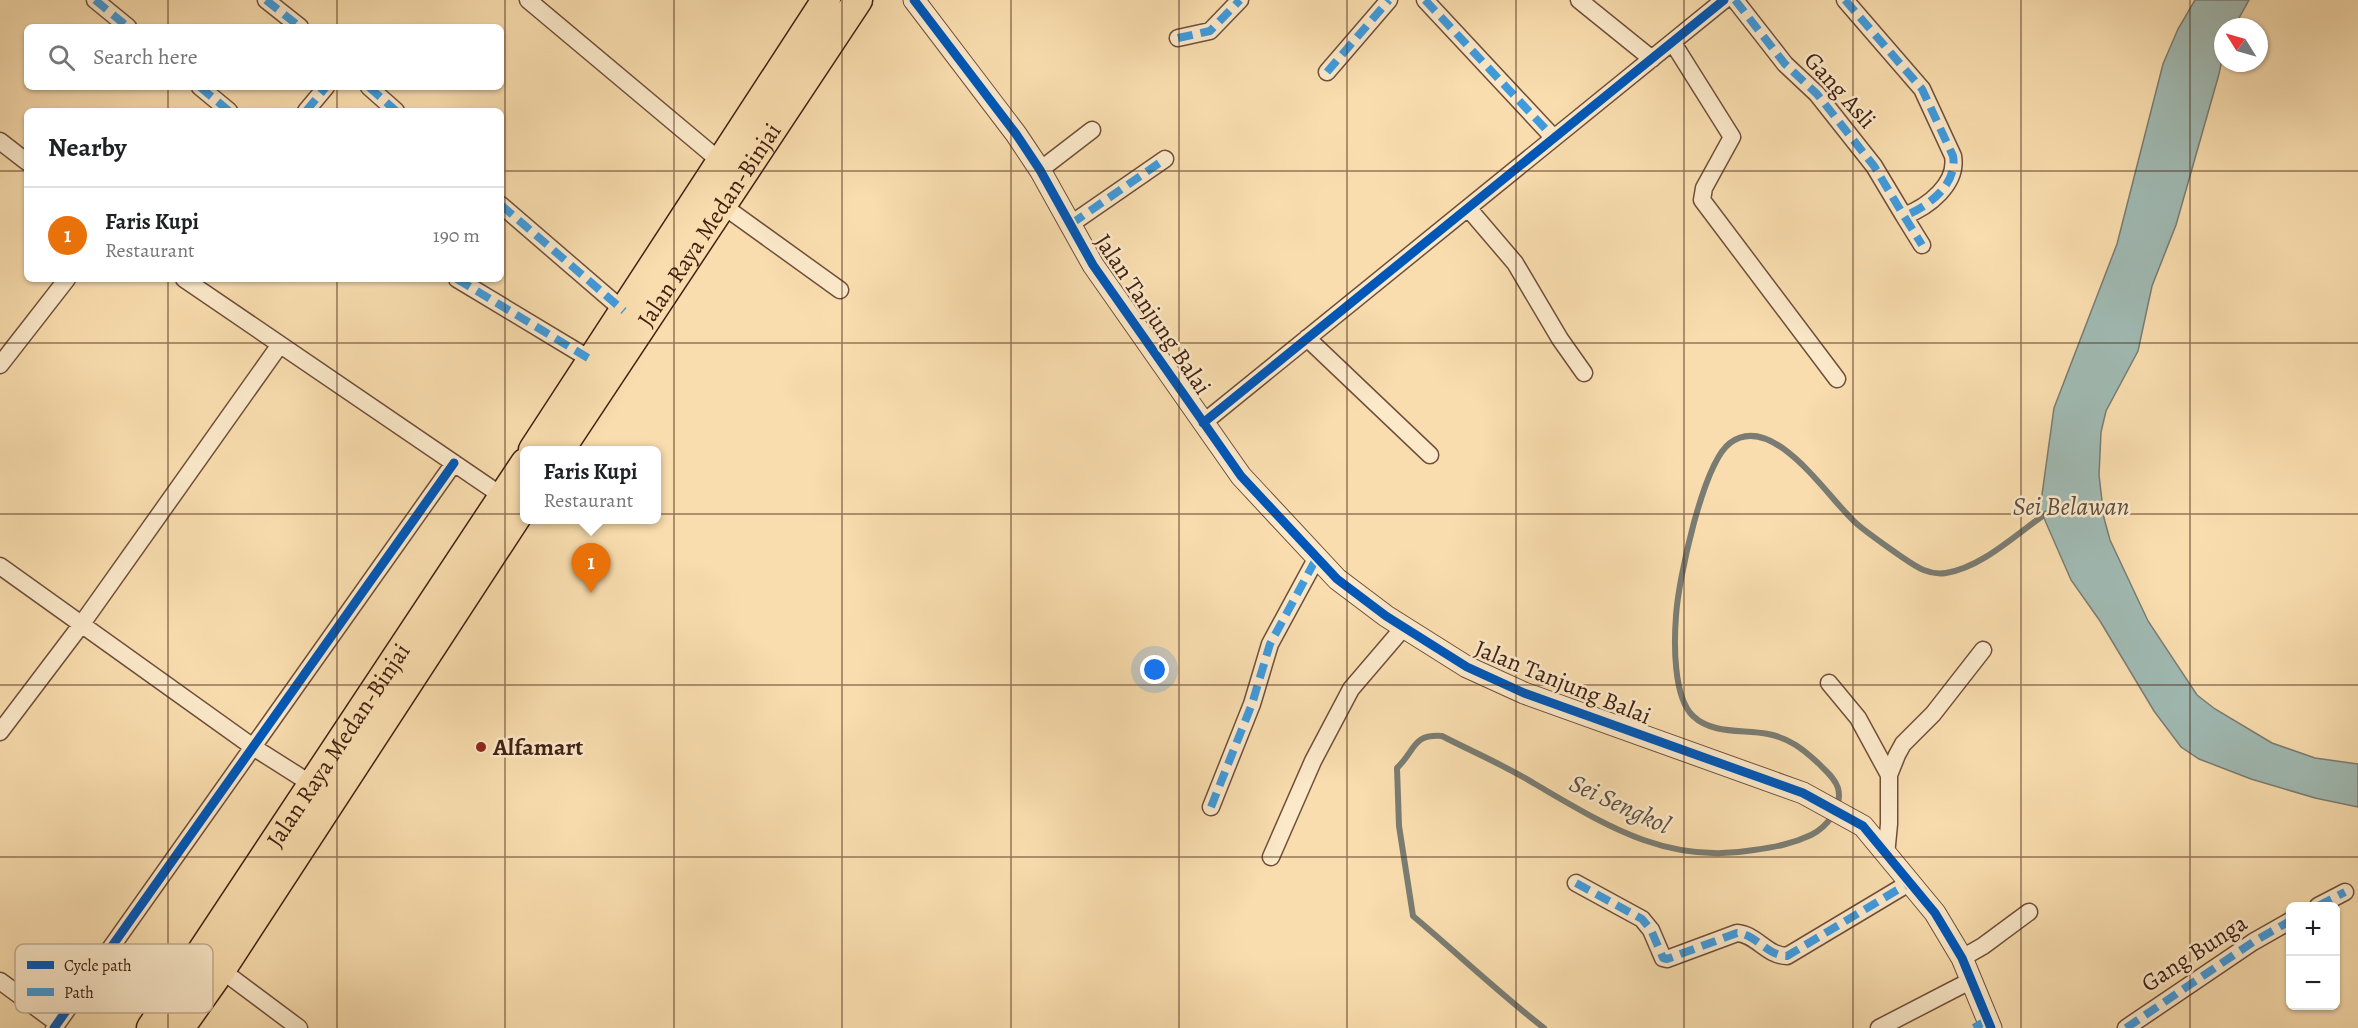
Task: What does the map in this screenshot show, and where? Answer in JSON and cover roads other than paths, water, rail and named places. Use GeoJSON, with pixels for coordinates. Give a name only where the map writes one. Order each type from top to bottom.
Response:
{"type":"FeatureCollection","features":[{"type":"Feature","properties":{"kind":"highway","name":"Jalan Raya Medan-Binjai"},"geometry":{"type":"LineString","coordinates":[[537,446],[826,0]]}},
{"type":"Feature","properties":{"kind":"highway","name":"Jalan Raya Medan-Binjai"},"geometry":{"type":"LineString","coordinates":[[564,446],[858,0]]}},
{"type":"Feature","properties":{"kind":"highway","name":"Jalan Raya Medan-Binjai"},"geometry":{"type":"LineString","coordinates":[[213,960],[517,503],[520,488]]}},
{"type":"Feature","properties":{"kind":"highway","name":"Jalan Raya Medan-Binjai"},"geometry":{"type":"LineString","coordinates":[[213,960],[314,785],[517,503]]}},
{"type":"Feature","properties":{"kind":"highway","name":"Jalan Raya Medan-Binjai"},"geometry":{"type":"LineString","coordinates":[[151,1028],[165,1013]]}},
{"type":"Feature","properties":{"kind":"highway","name":"Jalan Raya Medan-Binjai"},"geometry":{"type":"LineString","coordinates":[[180,1028],[187,1013]]}},
{"type":"Feature","properties":{"kind":"street"},"geometry":{"type":"LineString","coordinates":[[95,0],[124,24]]}},
{"type":"Feature","properties":{"kind":"street"},"geometry":{"type":"LineString","coordinates":[[266,0],[296,24]]}},
{"type":"Feature","properties":{"kind":"street"},"geometry":{"type":"LineString","coordinates":[[528,0],[720,161]]}},
{"type":"Feature","properties":{"kind":"street","name":"Jalan Tanjung Balai"},"geometry":{"type":"LineString","coordinates":[[914,0],[1040,170],[1093,265],[1241,476],[1316,559],[1337,579],[1404,627],[1467,667],[1524,693],[1803,793],[1863,826],[1935,913],[1962,958],[1984,1025]]}},
{"type":"Feature","properties":{"kind":"street"},"geometry":{"type":"LineString","coordinates":[[1178,38],[1210,31],[1240,0]]}},
{"type":"Feature","properties":{"kind":"street"},"geometry":{"type":"LineString","coordinates":[[1327,72],[1389,0]]}},
{"type":"Feature","properties":{"kind":"street"},"geometry":{"type":"LineString","coordinates":[[1425,0],[1553,138]]}},
{"type":"Feature","properties":{"kind":"street"},"geometry":{"type":"LineString","coordinates":[[1579,0],[1652,59]]}},
{"type":"Feature","properties":{"kind":"street","name":"Gang Asli"},"geometry":{"type":"LineString","coordinates":[[1735,0],[1785,64],[1817,94],[1874,166],[1922,245]]}},
{"type":"Feature","properties":{"kind":"street"},"geometry":{"type":"LineString","coordinates":[[1845,0],[1922,89],[1953,156],[1955,167],[1952,177],[1938,193],[1914,212],[1904,216]]}},
{"type":"Feature","properties":{"kind":"street"},"geometry":{"type":"LineString","coordinates":[[1203,423],[1553,138],[1673,44],[1715,3]]}},
{"type":"Feature","properties":{"kind":"street"},"geometry":{"type":"LineString","coordinates":[[1673,44],[1732,137],[1704,188],[1702,200],[1837,379]]}},
{"type":"Feature","properties":{"kind":"street"},"geometry":{"type":"LineString","coordinates":[[204,90],[225,108]]}},
{"type":"Feature","properties":{"kind":"street"},"geometry":{"type":"LineString","coordinates":[[308,108],[324,90]]}},
{"type":"Feature","properties":{"kind":"street"},"geometry":{"type":"LineString","coordinates":[[372,90],[393,108]]}},
{"type":"Feature","properties":{"kind":"street"},"geometry":{"type":"LineString","coordinates":[[1040,170],[1092,130]]}},
{"type":"Feature","properties":{"kind":"street"},"geometry":{"type":"LineString","coordinates":[[0,141],[24,160]]}},
{"type":"Feature","properties":{"kind":"street"},"geometry":{"type":"LineString","coordinates":[[1071,224],[1165,159]]}},
{"type":"Feature","properties":{"kind":"street"},"geometry":{"type":"LineString","coordinates":[[722,205],[840,290]]}},
{"type":"Feature","properties":{"kind":"street"},"geometry":{"type":"LineString","coordinates":[[504,208],[624,311]]}},
{"type":"Feature","properties":{"kind":"street"},"geometry":{"type":"LineString","coordinates":[[1468,208],[1515,263],[1584,373]]}},
{"type":"Feature","properties":{"kind":"street"},"geometry":{"type":"LineString","coordinates":[[0,365],[65,282]]}},
{"type":"Feature","properties":{"kind":"street"},"geometry":{"type":"LineString","coordinates":[[188,282],[453,463],[517,503]]}},
{"type":"Feature","properties":{"kind":"street"},"geometry":{"type":"LineString","coordinates":[[462,282],[593,361]]}},
{"type":"Feature","properties":{"kind":"street"},"geometry":{"type":"LineString","coordinates":[[1307,338],[1430,454]]}},
{"type":"Feature","properties":{"kind":"street"},"geometry":{"type":"LineString","coordinates":[[0,732],[81,625],[279,346]]}},
{"type":"Feature","properties":{"kind":"street"},"geometry":{"type":"LineString","coordinates":[[113,944],[453,463]]}},
{"type":"Feature","properties":{"kind":"street"},"geometry":{"type":"LineString","coordinates":[[1211,807],[1252,704],[1270,644],[1316,559]]}},
{"type":"Feature","properties":{"kind":"street"},"geometry":{"type":"LineString","coordinates":[[0,566],[253,747],[314,785]]}},
{"type":"Feature","properties":{"kind":"street"},"geometry":{"type":"LineString","coordinates":[[1271,857],[1313,761],[1351,689],[1404,627]]}},
{"type":"Feature","properties":{"kind":"street"},"geometry":{"type":"LineString","coordinates":[[1886,855],[1889,824],[1889,775],[1903,744],[1933,714],[1983,650]]}},
{"type":"Feature","properties":{"kind":"street"},"geometry":{"type":"LineString","coordinates":[[1829,683],[1858,718],[1889,775]]}},
{"type":"Feature","properties":{"kind":"street"},"geometry":{"type":"LineString","coordinates":[[1576,883],[1642,919],[1651,930],[1663,958],[1667,959],[1737,933],[1744,933],[1778,956],[1787,956],[1909,883]]}},
{"type":"Feature","properties":{"kind":"street"},"geometry":{"type":"LineString","coordinates":[[2326,902],[2345,892]]}},
{"type":"Feature","properties":{"kind":"street"},"geometry":{"type":"LineString","coordinates":[[1962,958],[1983,946],[2029,912]]}},
{"type":"Feature","properties":{"kind":"street","name":"Gang Bunga"},"geometry":{"type":"LineString","coordinates":[[2126,1028],[2253,942],[2286,923]]}},
{"type":"Feature","properties":{"kind":"street"},"geometry":{"type":"LineString","coordinates":[[213,964],[299,1028]]}},
{"type":"Feature","properties":{"kind":"street"},"geometry":{"type":"LineString","coordinates":[[0,981],[15,993]]}},
{"type":"Feature","properties":{"kind":"street"},"geometry":{"type":"LineString","coordinates":[[1879,1028],[1970,981]]}},
{"type":"Feature","properties":{"kind":"street"},"geometry":{"type":"LineString","coordinates":[[39,1013],[55,1026],[64,1013]]}},
{"type":"Feature","properties":{"kind":"water","name":"Sei Belawan"},"geometry":{"type":"Polygon","coordinates":[[[2195,0],[2249,0],[2239,18],[2214,18],[2214,72],[2219,72],[2219,74],[2176,225],[2152,286],[2138,351],[2106,411],[2101,432],[2099,475],[2104,518],[2110,540],[2148,621],[2197,695],[2215,709],[2272,743],[2315,758],[2358,764],[2358,807],[2315,798],[2251,779],[2199,759],[2181,747],[2154,711],[2100,621],[2071,580],[2040,509],[2054,408],[2117,244],[2163,64],[2178,29],[2195,0]]]}},
{"type":"Feature","properties":{"kind":"waterway","name":"Sei Sengkol"},"geometry":{"type":"LineString","coordinates":[[1544,1028],[1413,916],[1399,826],[1397,768],[1415,744],[1425,738],[1442,736],[1513,771],[1613,827],[1666,847],[1694,852],[1723,853],[1769,848],[1797,841],[1811,835],[1828,822],[1838,802],[1837,784],[1807,753],[1783,738],[1768,734],[1719,729],[1701,722],[1686,707],[1678,683],[1675,627],[1681,577],[1702,497],[1720,455],[1730,443],[1747,436],[1764,438],[1782,448],[1799,462],[1857,524],[1910,562],[1933,573],[1960,570],[1973,564],[2047,513]]}},
{"type":"Feature","properties":{"kind":"place","name":"Faris Kupi"},"geometry":{"type":"Point","coordinates":[591,593]}},
{"type":"Feature","properties":{"kind":"place","name":"Alfamart"},"geometry":{"type":"Point","coordinates":[481,747]}}]}
